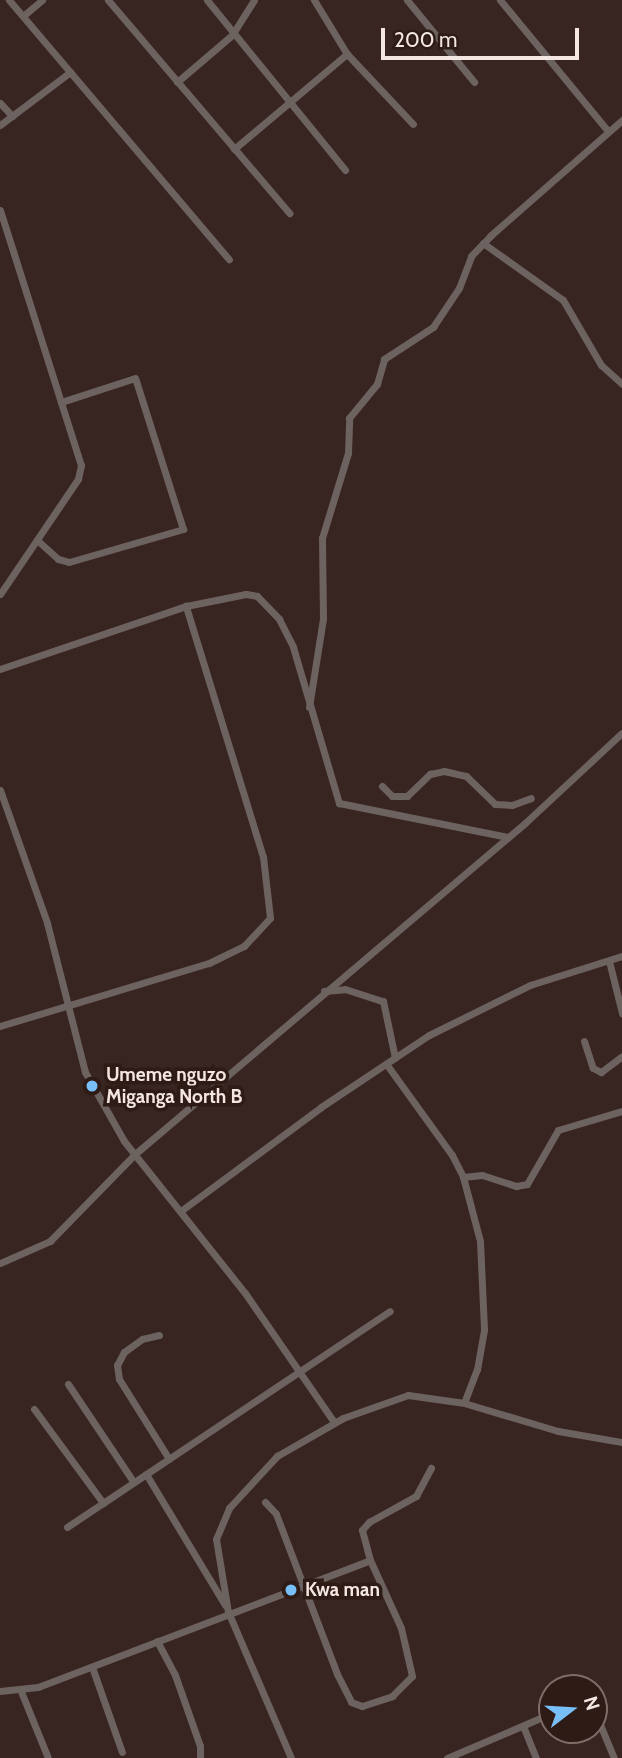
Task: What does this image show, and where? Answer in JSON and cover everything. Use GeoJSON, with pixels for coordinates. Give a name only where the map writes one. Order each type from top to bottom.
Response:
{"type":"FeatureCollection","features":[{"type":"Feature","properties":{"kind":"street"},"geometry":{"type":"LineString","coordinates":[[9,0],[229,260]]}},
{"type":"Feature","properties":{"kind":"street"},"geometry":{"type":"LineString","coordinates":[[23,16],[42,0]]}},
{"type":"Feature","properties":{"kind":"street"},"geometry":{"type":"LineString","coordinates":[[108,0],[289,213]]}},
{"type":"Feature","properties":{"kind":"street"},"geometry":{"type":"LineString","coordinates":[[207,0],[345,170]]}},
{"type":"Feature","properties":{"kind":"street"},"geometry":{"type":"LineString","coordinates":[[177,82],[232,34],[254,0]]}},
{"type":"Feature","properties":{"kind":"street"},"geometry":{"type":"LineString","coordinates":[[314,0],[347,54],[413,124]]}},
{"type":"Feature","properties":{"kind":"street"},"geometry":{"type":"LineString","coordinates":[[407,0],[474,82]]}},
{"type":"Feature","properties":{"kind":"street"},"geometry":{"type":"LineString","coordinates":[[500,0],[608,131]]}},
{"type":"Feature","properties":{"kind":"street"},"geometry":{"type":"LineString","coordinates":[[234,149],[347,54]]}},
{"type":"Feature","properties":{"kind":"street"},"geometry":{"type":"LineString","coordinates":[[0,125],[70,72]]}},
{"type":"Feature","properties":{"kind":"street"},"geometry":{"type":"LineString","coordinates":[[0,103],[12,116]]}},
{"type":"Feature","properties":{"kind":"street"},"geometry":{"type":"LineString","coordinates":[[309,707],[323,619],[323,538],[348,453],[349,418],[377,384],[384,359],[433,327],[483,243],[622,120]]}},
{"type":"Feature","properties":{"kind":"street"},"geometry":{"type":"LineString","coordinates":[[0,210],[81,471],[2,589]]}},
{"type":"Feature","properties":{"kind":"street"},"geometry":{"type":"LineString","coordinates":[[483,243],[564,300],[601,365],[622,384]]}},
{"type":"Feature","properties":{"kind":"street"},"geometry":{"type":"LineString","coordinates":[[37,540],[58,559],[69,562],[183,529],[135,378],[61,402]]}},
{"type":"Feature","properties":{"kind":"street"},"geometry":{"type":"LineString","coordinates":[[0,669],[186,606],[246,593],[257,596],[279,619],[293,647],[339,803],[508,837]]}},
{"type":"Feature","properties":{"kind":"street"},"geometry":{"type":"LineString","coordinates":[[0,1026],[209,963],[244,946],[270,918],[263,857],[186,606]]}},
{"type":"Feature","properties":{"kind":"street"},"geometry":{"type":"LineString","coordinates":[[0,1263],[50,1241],[135,1154],[508,837],[622,733]]}},
{"type":"Feature","properties":{"kind":"street"},"geometry":{"type":"LineString","coordinates":[[382,786],[392,796],[407,796],[430,774],[444,771],[467,776],[495,804],[531,798]]}},
{"type":"Feature","properties":{"kind":"street"},"geometry":{"type":"LineString","coordinates":[[0,790],[70,1003],[75,1044],[85,1072],[135,1154],[182,1210],[334,1422]]}},
{"type":"Feature","properties":{"kind":"street"},"geometry":{"type":"LineString","coordinates":[[182,1210],[309,1115],[395,1058],[495,1000],[622,956]]}},
{"type":"Feature","properties":{"kind":"street"},"geometry":{"type":"LineString","coordinates":[[609,961],[622,1013]]}},
{"type":"Feature","properties":{"kind":"street"},"geometry":{"type":"LineString","coordinates":[[324,991],[345,989],[383,1001],[395,1058]]}},
{"type":"Feature","properties":{"kind":"street"},"geometry":{"type":"LineString","coordinates":[[584,1041],[593,1068],[601,1072],[622,1056]]}},
{"type":"Feature","properties":{"kind":"street"},"geometry":{"type":"LineString","coordinates":[[387,1065],[438,1133],[463,1177],[480,1241],[486,1299],[482,1351],[464,1403]]}},
{"type":"Feature","properties":{"kind":"street"},"geometry":{"type":"LineString","coordinates":[[463,1177],[482,1175],[516,1186],[527,1184],[558,1130],[622,1111]]}},
{"type":"Feature","properties":{"kind":"street"},"geometry":{"type":"LineString","coordinates":[[67,1527],[390,1311]]}},
{"type":"Feature","properties":{"kind":"street"},"geometry":{"type":"LineString","coordinates":[[159,1335],[133,1345],[117,1365],[119,1379],[169,1459]]}},
{"type":"Feature","properties":{"kind":"street"},"geometry":{"type":"LineString","coordinates":[[68,1384],[133,1481]]}},
{"type":"Feature","properties":{"kind":"street"},"geometry":{"type":"LineString","coordinates":[[229,1613],[216,1539],[229,1508],[277,1456],[334,1422],[408,1395],[464,1403],[558,1431],[622,1442]]}},
{"type":"Feature","properties":{"kind":"street"},"geometry":{"type":"LineString","coordinates":[[34,1409],[103,1503]]}},
{"type":"Feature","properties":{"kind":"street"},"geometry":{"type":"LineString","coordinates":[[265,1502],[276,1514],[351,1702],[362,1706],[392,1696],[411,1676],[401,1629],[370,1560],[362,1530],[369,1522],[416,1496],[431,1468]]}},
{"type":"Feature","properties":{"kind":"street"},"geometry":{"type":"LineString","coordinates":[[146,1474],[229,1613],[291,1758]]}},
{"type":"Feature","properties":{"kind":"street"},"geometry":{"type":"LineString","coordinates":[[0,1691],[38,1688],[370,1560]]}},
{"type":"Feature","properties":{"kind":"street"},"geometry":{"type":"LineString","coordinates":[[157,1641],[188,1711],[200,1746],[200,1758]]}},
{"type":"Feature","properties":{"kind":"street"},"geometry":{"type":"LineString","coordinates":[[92,1667],[122,1752]]}},
{"type":"Feature","properties":{"kind":"street"},"geometry":{"type":"LineString","coordinates":[[20,1689],[35,1734],[48,1758]]}},
{"type":"Feature","properties":{"kind":"street"},"geometry":{"type":"LineString","coordinates":[[447,1758],[538,1719]]}},
{"type":"Feature","properties":{"kind":"street"},"geometry":{"type":"LineString","coordinates":[[523,1726],[536,1758]]}},
{"type":"Feature","properties":{"kind":"place","name":"Umeme nguzo Miganga North B"},"geometry":{"type":"Point","coordinates":[92,1086]}},
{"type":"Feature","properties":{"kind":"place","name":"Kwa man"},"geometry":{"type":"Point","coordinates":[291,1590]}}]}
